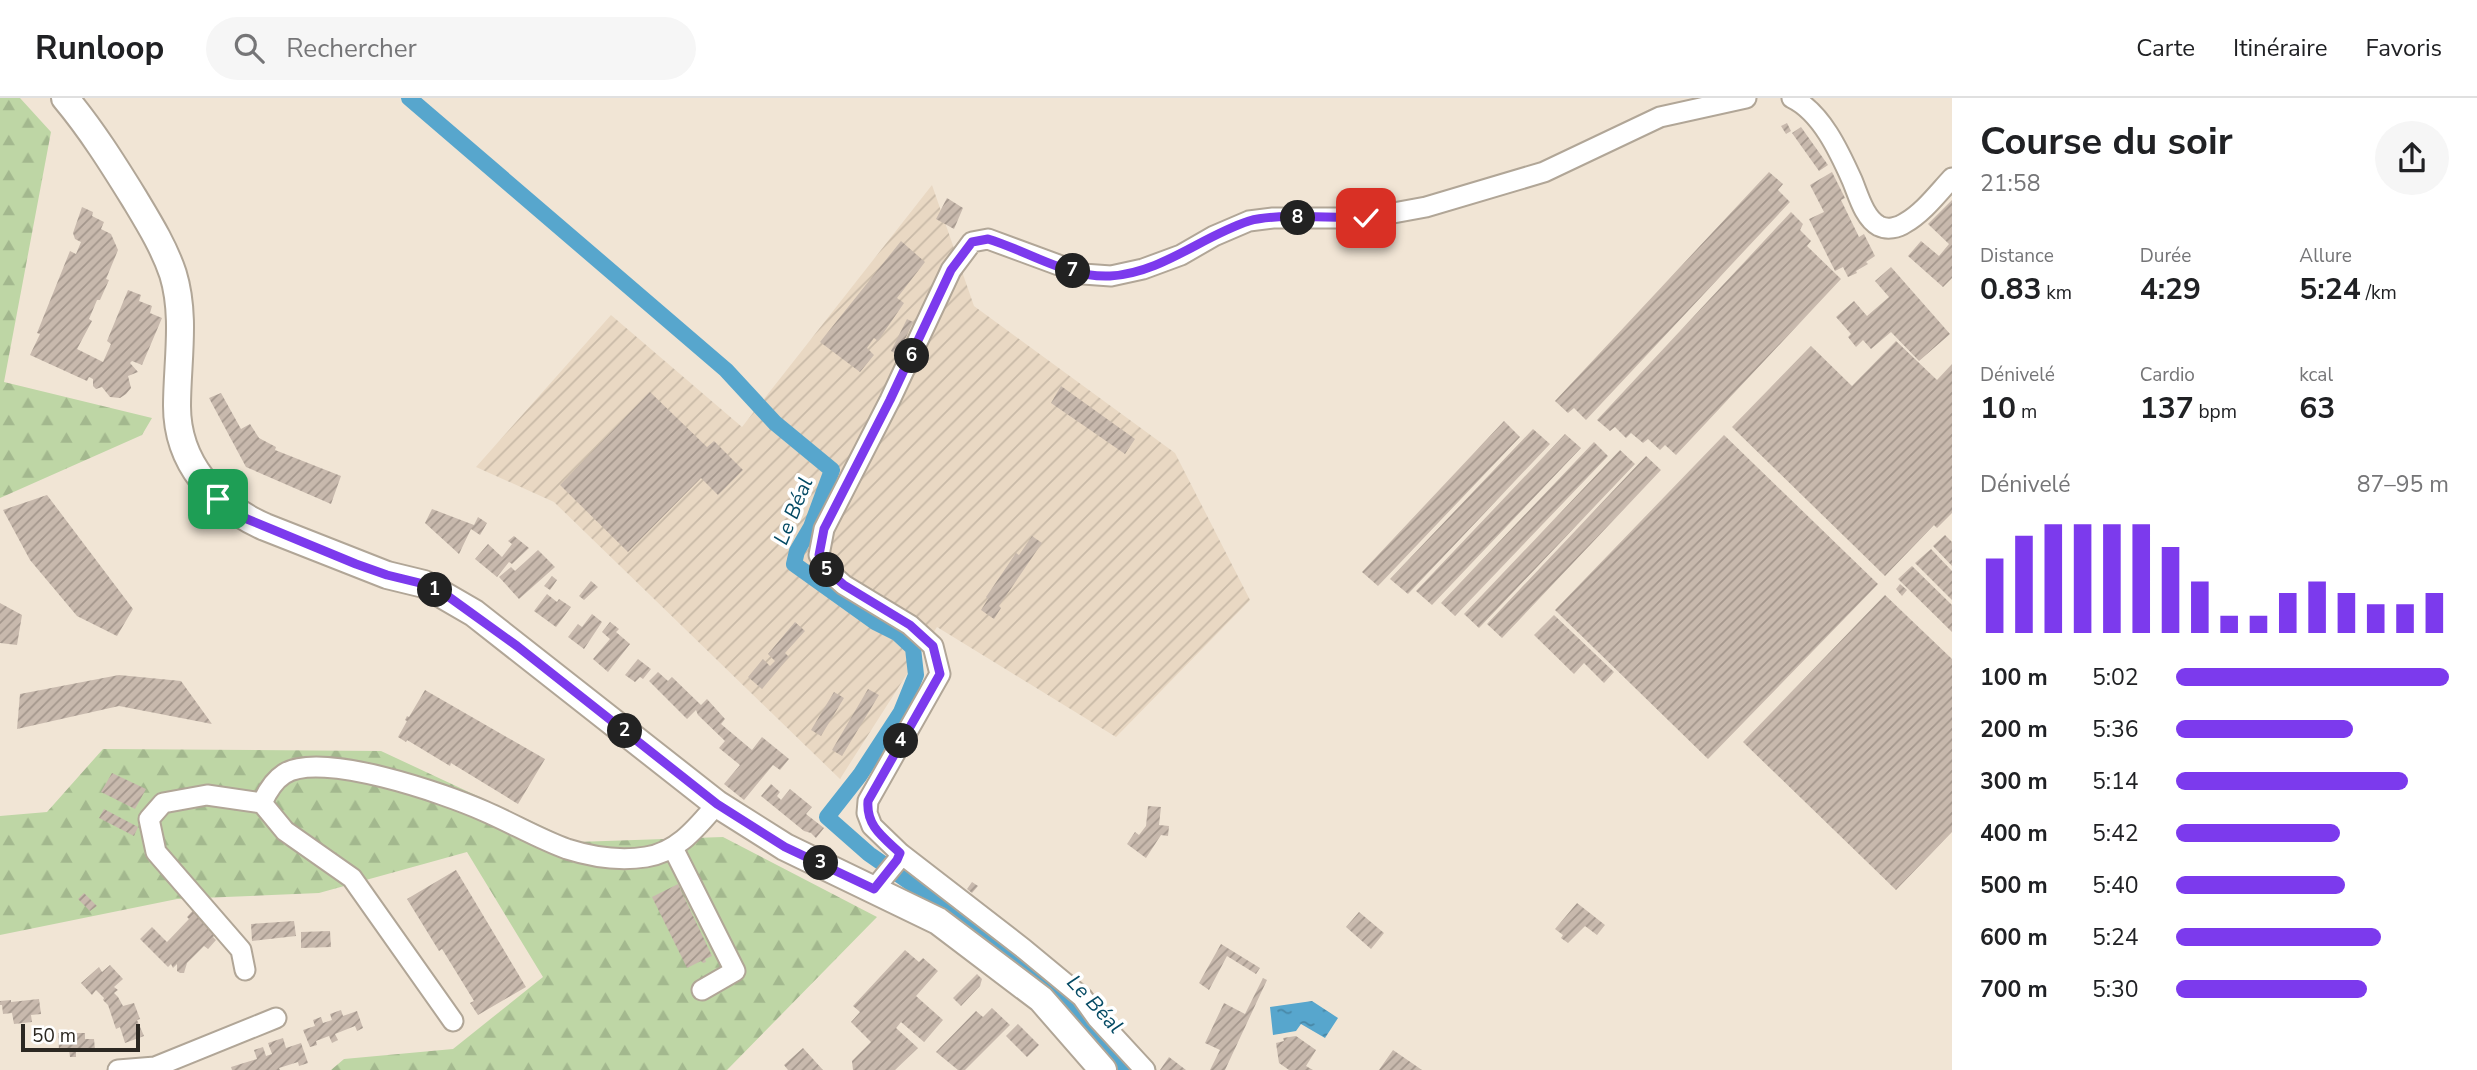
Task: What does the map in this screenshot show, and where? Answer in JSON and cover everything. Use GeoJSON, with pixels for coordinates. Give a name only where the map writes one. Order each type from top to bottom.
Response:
{"type":"FeatureCollection","features":[{"type":"Feature","properties":{"kind":"main road"},"geometry":{"type":"LineString","coordinates":[[65,98],[112,162],[167,259],[179,307],[178,425],[188,455],[206,487],[230,509],[247,519],[376,572],[424,584],[449,597],[717,804],[785,847],[879,882],[939,921],[1041,999],[1103,1070]]}},
{"type":"Feature","properties":{"kind":"street"},"geometry":{"type":"LineString","coordinates":[[1145,1070],[1105,1027],[1082,997],[1024,949],[899,857],[872,826],[867,814],[868,801],[940,674],[933,646],[910,625],[844,585],[827,570],[819,555],[824,529],[890,400],[951,270],[972,242],[988,239],[1083,274],[1111,276],[1143,269],[1181,255],[1250,221],[1273,218],[1366,218],[1426,207],[1544,172],[1660,117],[1746,98]]}},
{"type":"Feature","properties":{"kind":"street"},"geometry":{"type":"LineString","coordinates":[[1792,98],[1805,104],[1814,115],[1843,162],[1866,213],[1878,226],[1891,229],[1905,224],[1952,178]]}},
{"type":"Feature","properties":{"kind":"street"},"geometry":{"type":"LineString","coordinates":[[262,803],[268,788],[285,772],[320,765],[384,776],[481,810],[568,849],[615,859],[648,857],[673,848],[688,837],[717,804]]}},
{"type":"Feature","properties":{"kind":"street"},"geometry":{"type":"LineString","coordinates":[[245,970],[241,950],[156,852],[149,820],[163,803],[208,794],[262,803],[285,831],[352,878],[453,1021]]}},
{"type":"Feature","properties":{"kind":"street"},"geometry":{"type":"LineString","coordinates":[[673,848],[735,971],[702,990]]}},
{"type":"Feature","properties":{"kind":"street"},"geometry":{"type":"LineString","coordinates":[[879,882],[899,857]]}},
{"type":"Feature","properties":{"kind":"street"},"geometry":{"type":"LineString","coordinates":[[118,1070],[156,1067],[276,1018]]}},
{"type":"Feature","properties":{"kind":"shaded area"},"geometry":{"type":"Polygon","coordinates":[[[932,185],[974,306],[1175,453],[1250,600],[1116,737],[937,627],[840,779],[554,502],[476,467],[611,315],[742,427],[932,185]]]}},
{"type":"Feature","properties":{"kind":"green space"},"geometry":{"type":"Polygon","coordinates":[[[0,98],[20,98],[51,132],[4,382],[152,418],[142,435],[0,498],[0,98]]]}},
{"type":"Feature","properties":{"kind":"green space"},"geometry":{"type":"Polygon","coordinates":[[[103,749],[381,751],[576,842],[723,837],[877,917],[727,1070],[331,1070],[344,1059],[453,1049],[543,977],[467,852],[319,893],[177,899],[0,935],[0,816],[47,812],[103,749]]]}},
{"type":"Feature","properties":{"kind":"water"},"geometry":{"type":"Polygon","coordinates":[[[1312,1001],[1338,1018],[1325,1038],[1301,1024],[1296,1031],[1273,1035],[1270,1007],[1312,1001]]]}},
{"type":"Feature","properties":{"kind":"building"},"geometry":{"type":"Polygon","coordinates":[[[1787,123],[1791,131],[1786,134],[1781,126],[1787,123]]]}},
{"type":"Feature","properties":{"kind":"building"},"geometry":{"type":"Polygon","coordinates":[[[1801,127],[1828,165],[1819,171],[1792,133],[1801,127]]]}},
{"type":"Feature","properties":{"kind":"building"},"geometry":{"type":"Polygon","coordinates":[[[1769,172],[1783,184],[1778,190],[1790,202],[1586,420],[1574,408],[1568,413],[1555,401],[1769,172]]]}},
{"type":"Feature","properties":{"kind":"building"},"geometry":{"type":"Polygon","coordinates":[[[1832,172],[1845,198],[1841,200],[1859,237],[1864,234],[1875,256],[1856,271],[1857,273],[1848,277],[1843,267],[1835,271],[1809,219],[1824,212],[1810,185],[1832,172]]]}},
{"type":"Feature","properties":{"kind":"building"},"geometry":{"type":"Polygon","coordinates":[[[947,198],[963,208],[954,229],[936,219],[947,198]]]}},
{"type":"Feature","properties":{"kind":"building"},"geometry":{"type":"Polygon","coordinates":[[[1952,200],[1952,278],[1943,287],[1908,256],[1921,241],[1939,256],[1949,244],[1928,224],[1952,200]]]}},
{"type":"Feature","properties":{"kind":"building"},"geometry":{"type":"Polygon","coordinates":[[[82,207],[104,222],[101,229],[111,234],[118,250],[106,279],[109,280],[100,300],[97,300],[89,319],[92,321],[77,349],[103,362],[111,344],[107,341],[128,290],[141,295],[139,301],[152,306],[150,313],[162,318],[142,365],[132,361],[130,363],[138,372],[128,376],[131,388],[120,398],[110,397],[102,387],[96,389],[93,379],[89,377],[87,381],[30,355],[70,251],[76,254],[81,242],[75,239],[73,233],[82,207]]]}},
{"type":"Feature","properties":{"kind":"building"},"geometry":{"type":"Polygon","coordinates":[[[1791,212],[1803,224],[1800,230],[1811,241],[1807,246],[1841,279],[1676,455],[1665,445],[1660,450],[1648,439],[1643,443],[1631,433],[1626,438],[1615,427],[1610,431],[1597,420],[1791,212]]]}},
{"type":"Feature","properties":{"kind":"building"},"geometry":{"type":"Polygon","coordinates":[[[901,241],[925,262],[897,298],[904,303],[878,341],[874,338],[867,348],[874,355],[860,372],[820,342],[901,241]]]}},
{"type":"Feature","properties":{"kind":"building"},"geometry":{"type":"Polygon","coordinates":[[[1891,267],[1950,334],[1919,361],[1891,332],[1871,349],[1863,340],[1856,347],[1848,337],[1851,334],[1836,317],[1854,301],[1867,316],[1889,297],[1875,281],[1891,267]]]}},
{"type":"Feature","properties":{"kind":"building"},"geometry":{"type":"Polygon","coordinates":[[[907,319],[913,322],[898,355],[891,351],[907,319]]]}},
{"type":"Feature","properties":{"kind":"building"},"geometry":{"type":"Polygon","coordinates":[[[1896,341],[1937,380],[1952,364],[1952,513],[1937,528],[1934,525],[1885,576],[1732,427],[1811,346],[1852,386],[1896,341]]]}},
{"type":"Feature","properties":{"kind":"building"},"geometry":{"type":"Polygon","coordinates":[[[1061,386],[1135,439],[1125,454],[1051,403],[1061,386]]]}},
{"type":"Feature","properties":{"kind":"building"},"geometry":{"type":"Polygon","coordinates":[[[650,392],[707,447],[714,441],[743,470],[718,495],[701,478],[628,552],[560,485],[650,392]]]}},
{"type":"Feature","properties":{"kind":"building"},"geometry":{"type":"Polygon","coordinates":[[[221,393],[241,429],[250,424],[259,438],[276,447],[275,450],[341,476],[331,504],[246,467],[209,398],[221,393]]]}},
{"type":"Feature","properties":{"kind":"building"},"geometry":{"type":"Polygon","coordinates":[[[1504,421],[1520,437],[1378,586],[1362,572],[1504,421]]]}},
{"type":"Feature","properties":{"kind":"building"},"geometry":{"type":"Polygon","coordinates":[[[1533,429],[1550,444],[1408,594],[1390,579],[1533,429]]]}},
{"type":"Feature","properties":{"kind":"building"},"geometry":{"type":"Polygon","coordinates":[[[1565,434],[1581,448],[1432,605],[1416,591],[1565,434]]]}},
{"type":"Feature","properties":{"kind":"building"},"geometry":{"type":"Polygon","coordinates":[[[1724,435],[1878,584],[1708,759],[1555,610],[1724,435]]]}},
{"type":"Feature","properties":{"kind":"building"},"geometry":{"type":"Polygon","coordinates":[[[1594,442],[1608,456],[1455,616],[1441,603],[1594,442]]]}},
{"type":"Feature","properties":{"kind":"building"},"geometry":{"type":"Polygon","coordinates":[[[1620,450],[1635,464],[1479,628],[1464,614],[1620,450]]]}},
{"type":"Feature","properties":{"kind":"building"},"geometry":{"type":"Polygon","coordinates":[[[1646,456],[1661,470],[1502,638],[1487,624],[1646,456]]]}},
{"type":"Feature","properties":{"kind":"building"},"geometry":{"type":"Polygon","coordinates":[[[47,495],[133,609],[117,636],[77,616],[30,560],[3,510],[47,495]]]}},
{"type":"Feature","properties":{"kind":"building"},"geometry":{"type":"Polygon","coordinates":[[[432,509],[474,525],[478,517],[487,523],[480,535],[471,529],[459,554],[425,523],[432,509]]]}},
{"type":"Feature","properties":{"kind":"building"},"geometry":{"type":"Polygon","coordinates":[[[1945,535],[1952,542],[1952,566],[1933,546],[1945,535]]]}},
{"type":"Feature","properties":{"kind":"building"},"geometry":{"type":"Polygon","coordinates":[[[514,536],[529,548],[512,564],[509,562],[497,577],[475,559],[488,544],[502,557],[512,544],[508,541],[514,536]]]}},
{"type":"Feature","properties":{"kind":"building"},"geometry":{"type":"Polygon","coordinates":[[[1032,536],[1042,543],[999,606],[1001,608],[994,619],[981,610],[988,599],[986,597],[1016,553],[1019,555],[1032,536]]]}},
{"type":"Feature","properties":{"kind":"building"},"geometry":{"type":"Polygon","coordinates":[[[1931,549],[1952,571],[1952,600],[1915,563],[1931,549]]]}},
{"type":"Feature","properties":{"kind":"building"},"geometry":{"type":"Polygon","coordinates":[[[538,550],[555,567],[519,599],[499,577],[511,567],[515,571],[538,550]]]}},
{"type":"Feature","properties":{"kind":"building"},"geometry":{"type":"Polygon","coordinates":[[[1912,566],[1952,605],[1952,632],[1898,579],[1912,566]]]}},
{"type":"Feature","properties":{"kind":"building"},"geometry":{"type":"Polygon","coordinates":[[[552,576],[557,580],[550,590],[544,586],[552,576]]]}},
{"type":"Feature","properties":{"kind":"building"},"geometry":{"type":"Polygon","coordinates":[[[591,581],[598,587],[584,600],[579,596],[591,581]]]}},
{"type":"Feature","properties":{"kind":"building"},"geometry":{"type":"Polygon","coordinates":[[[1900,584],[1907,590],[1902,596],[1896,589],[1900,584]]]}},
{"type":"Feature","properties":{"kind":"building"},"geometry":{"type":"Polygon","coordinates":[[[547,594],[557,602],[559,599],[571,607],[556,627],[534,611],[547,594]]]}},
{"type":"Feature","properties":{"kind":"building"},"geometry":{"type":"Polygon","coordinates":[[[1885,595],[1952,659],[1952,832],[1896,890],[1743,742],[1885,595]]]}},
{"type":"Feature","properties":{"kind":"building"},"geometry":{"type":"Polygon","coordinates":[[[0,603],[22,615],[17,645],[0,643],[0,603]]]}},
{"type":"Feature","properties":{"kind":"building"},"geometry":{"type":"Polygon","coordinates":[[[592,614],[602,622],[584,649],[568,637],[578,624],[582,627],[592,614]]]}},
{"type":"Feature","properties":{"kind":"building"},"geometry":{"type":"Polygon","coordinates":[[[1554,615],[1614,672],[1604,683],[1584,663],[1574,674],[1534,635],[1554,615]]]}},
{"type":"Feature","properties":{"kind":"building"},"geometry":{"type":"Polygon","coordinates":[[[610,622],[619,629],[616,632],[630,644],[608,672],[593,659],[610,639],[602,632],[610,622]]]}},
{"type":"Feature","properties":{"kind":"building"},"geometry":{"type":"Polygon","coordinates":[[[795,622],[805,631],[785,653],[789,657],[762,689],[748,677],[763,659],[770,666],[775,661],[768,654],[795,622]]]}},
{"type":"Feature","properties":{"kind":"building"},"geometry":{"type":"Polygon","coordinates":[[[638,659],[651,669],[643,679],[640,677],[635,682],[625,675],[638,659]]]}},
{"type":"Feature","properties":{"kind":"building"},"geometry":{"type":"Polygon","coordinates":[[[658,672],[668,681],[672,677],[701,705],[707,699],[725,719],[721,724],[752,750],[762,737],[789,759],[780,770],[773,765],[744,800],[724,784],[740,765],[719,748],[725,741],[696,710],[687,719],[649,681],[658,672]]]}},
{"type":"Feature","properties":{"kind":"building"},"geometry":{"type":"Polygon","coordinates":[[[119,675],[181,681],[212,724],[119,706],[17,729],[20,694],[119,675]]]}},
{"type":"Feature","properties":{"kind":"building"},"geometry":{"type":"Polygon","coordinates":[[[868,689],[879,695],[842,756],[832,750],[868,689]]]}},
{"type":"Feature","properties":{"kind":"building"},"geometry":{"type":"Polygon","coordinates":[[[425,690],[545,759],[518,804],[451,763],[450,766],[398,737],[407,716],[409,717],[425,690]]]}},
{"type":"Feature","properties":{"kind":"building"},"geometry":{"type":"Polygon","coordinates":[[[834,692],[844,698],[821,736],[811,730],[834,692]]]}},
{"type":"Feature","properties":{"kind":"building"},"geometry":{"type":"Polygon","coordinates":[[[112,773],[146,789],[135,809],[101,792],[112,773]]]}},
{"type":"Feature","properties":{"kind":"building"},"geometry":{"type":"Polygon","coordinates":[[[771,784],[780,792],[777,796],[781,800],[790,789],[812,807],[806,814],[824,828],[816,838],[761,796],[771,784]]]}},
{"type":"Feature","properties":{"kind":"building"},"geometry":{"type":"Polygon","coordinates":[[[1148,806],[1161,807],[1159,825],[1169,826],[1168,836],[1161,835],[1146,858],[1127,844],[1135,832],[1139,835],[1146,826],[1148,806]]]}},
{"type":"Feature","properties":{"kind":"building"},"geometry":{"type":"Polygon","coordinates":[[[104,809],[138,827],[134,836],[99,818],[104,809]]]}},
{"type":"Feature","properties":{"kind":"building"},"geometry":{"type":"Polygon","coordinates":[[[456,870],[526,987],[478,1015],[470,1003],[474,1001],[407,899],[456,870]]]}},
{"type":"Feature","properties":{"kind":"building"},"geometry":{"type":"Polygon","coordinates":[[[972,882],[978,886],[972,893],[967,889],[972,882]]]}},
{"type":"Feature","properties":{"kind":"building"},"geometry":{"type":"Polygon","coordinates":[[[678,884],[712,956],[705,959],[706,962],[701,961],[687,968],[652,897],[678,884]]]}},
{"type":"Feature","properties":{"kind":"building"},"geometry":{"type":"Polygon","coordinates":[[[84,893],[97,906],[90,911],[78,899],[84,893]]]}},
{"type":"Feature","properties":{"kind":"building"},"geometry":{"type":"Polygon","coordinates":[[[1577,903],[1605,925],[1597,935],[1585,926],[1568,943],[1555,929],[1577,903]]]}},
{"type":"Feature","properties":{"kind":"building"},"geometry":{"type":"Polygon","coordinates":[[[196,907],[220,931],[213,937],[216,940],[208,949],[204,946],[187,963],[184,973],[180,973],[177,971],[177,964],[173,968],[171,964],[168,967],[140,939],[152,927],[167,942],[189,919],[187,917],[196,907]]]}},
{"type":"Feature","properties":{"kind":"building"},"geometry":{"type":"Polygon","coordinates":[[[1359,912],[1384,933],[1371,949],[1346,927],[1359,912]]]}},
{"type":"Feature","properties":{"kind":"building"},"geometry":{"type":"Polygon","coordinates":[[[294,921],[296,936],[252,941],[251,924],[294,921]]]}},
{"type":"Feature","properties":{"kind":"building"},"geometry":{"type":"Polygon","coordinates":[[[330,931],[331,947],[301,948],[301,932],[330,931]]]}},
{"type":"Feature","properties":{"kind":"building"},"geometry":{"type":"Polygon","coordinates":[[[1221,944],[1260,968],[1256,974],[1227,956],[1209,990],[1199,983],[1221,944]]]}},
{"type":"Feature","properties":{"kind":"building"},"geometry":{"type":"Polygon","coordinates":[[[905,950],[919,962],[923,958],[938,971],[916,996],[943,1020],[924,1042],[901,1022],[896,1028],[918,1048],[895,1070],[853,1070],[852,1061],[871,1042],[851,1022],[860,1012],[853,1006],[905,950]]]}},
{"type":"Feature","properties":{"kind":"building"},"geometry":{"type":"Polygon","coordinates":[[[110,965],[123,979],[114,987],[118,990],[114,993],[123,1006],[134,1003],[144,1036],[125,1043],[120,1027],[116,1029],[104,998],[96,990],[92,995],[81,983],[99,967],[102,972],[110,965]]]}},
{"type":"Feature","properties":{"kind":"building"},"geometry":{"type":"Polygon","coordinates":[[[977,974],[982,979],[980,986],[961,1006],[953,998],[977,974]]]}},
{"type":"Feature","properties":{"kind":"building"},"geometry":{"type":"Polygon","coordinates":[[[1263,978],[1267,980],[1225,1070],[1210,1070],[1220,1050],[1205,1043],[1224,1003],[1245,1014],[1263,978]]]}},
{"type":"Feature","properties":{"kind":"building"},"geometry":{"type":"Polygon","coordinates":[[[39,999],[41,1014],[31,1015],[32,1022],[14,1024],[12,1013],[3,1014],[0,1005],[0,1001],[39,999]]]}},
{"type":"Feature","properties":{"kind":"building"},"geometry":{"type":"Polygon","coordinates":[[[992,1008],[1010,1025],[965,1070],[958,1070],[936,1052],[976,1011],[983,1017],[992,1008]]]}},
{"type":"Feature","properties":{"kind":"building"},"geometry":{"type":"Polygon","coordinates":[[[341,1010],[343,1016],[357,1011],[363,1028],[357,1031],[355,1026],[335,1034],[338,1040],[332,1043],[329,1036],[316,1041],[317,1045],[310,1047],[303,1030],[315,1026],[313,1020],[321,1017],[323,1023],[332,1020],[330,1014],[341,1010]]]}},
{"type":"Feature","properties":{"kind":"building"},"geometry":{"type":"Polygon","coordinates":[[[1018,1024],[1039,1045],[1027,1057],[1006,1036],[1018,1024]]]}},
{"type":"Feature","properties":{"kind":"building"},"geometry":{"type":"Polygon","coordinates":[[[58,1033],[85,1033],[85,1039],[94,1039],[95,1050],[76,1052],[76,1057],[70,1057],[69,1050],[59,1050],[58,1033]]]}},
{"type":"Feature","properties":{"kind":"building"},"geometry":{"type":"Polygon","coordinates":[[[1296,1036],[1316,1050],[1306,1066],[1313,1070],[1289,1070],[1279,1063],[1276,1043],[1284,1041],[1283,1038],[1296,1036]]]}},
{"type":"Feature","properties":{"kind":"building"},"geometry":{"type":"Polygon","coordinates":[[[283,1038],[286,1048],[301,1043],[308,1063],[299,1066],[298,1062],[279,1068],[280,1070],[232,1070],[231,1067],[257,1059],[254,1050],[263,1047],[266,1056],[272,1054],[268,1043],[283,1038]]]}},
{"type":"Feature","properties":{"kind":"building"},"geometry":{"type":"Polygon","coordinates":[[[803,1048],[823,1070],[788,1070],[784,1065],[803,1048]]]}},
{"type":"Feature","properties":{"kind":"building"},"geometry":{"type":"Polygon","coordinates":[[[1393,1050],[1422,1070],[1379,1070],[1393,1050]]]}},
{"type":"Feature","properties":{"kind":"building"},"geometry":{"type":"Polygon","coordinates":[[[1169,1057],[1186,1070],[1160,1070],[1169,1057]]]}},
{"type":"Feature","properties":{"kind":"waterway","name":"Le Béal"},"geometry":{"type":"LineString","coordinates":[[409,98],[726,370],[775,423],[832,470],[794,564],[875,622],[897,633],[913,648],[916,675],[901,712],[860,775],[827,817],[869,854],[987,936],[1063,995],[1127,1070]]}},
{"type":"Feature","properties":{"kind":"route"},"geometry":{"type":"LineString","coordinates":[[218,499],[247,519],[356,564],[424,584],[449,597],[517,646],[717,804],[785,847],[874,889],[900,853],[872,826],[867,814],[868,801],[940,674],[933,646],[910,625],[844,585],[827,570],[819,555],[824,529],[890,400],[951,270],[967,246],[978,239],[988,239],[1083,274],[1111,276],[1143,269],[1181,255],[1214,236],[1250,221],[1273,218],[1366,218]]}}]}
